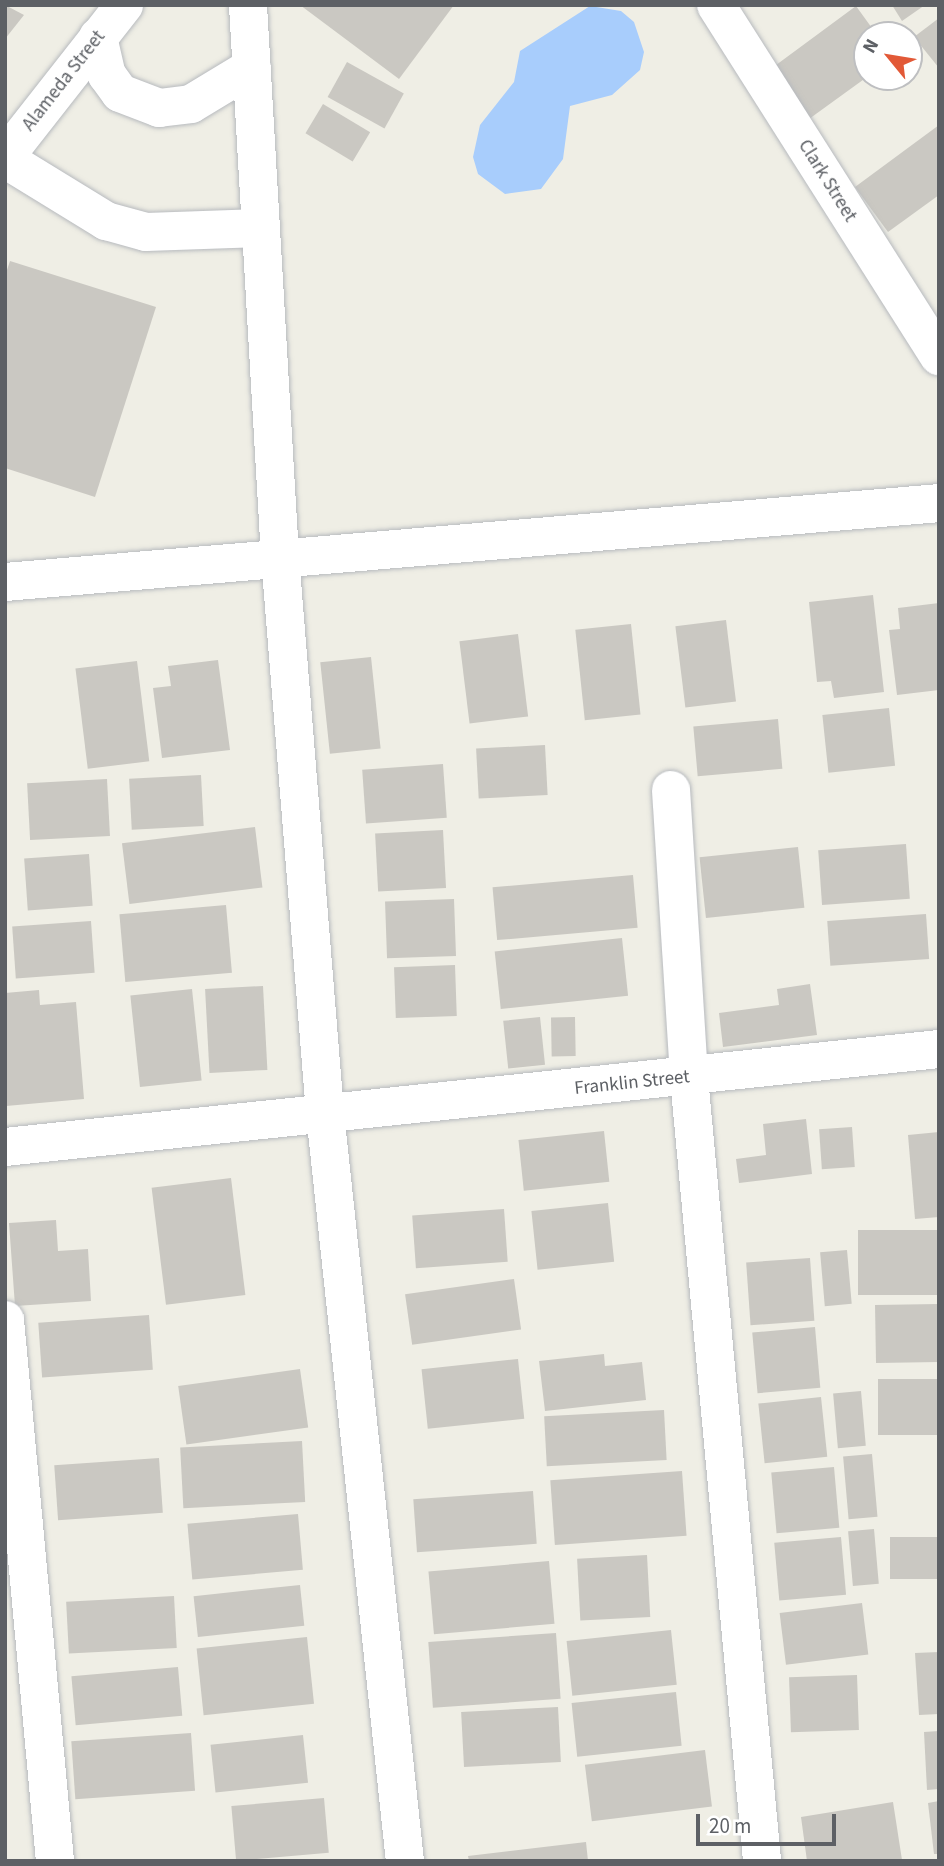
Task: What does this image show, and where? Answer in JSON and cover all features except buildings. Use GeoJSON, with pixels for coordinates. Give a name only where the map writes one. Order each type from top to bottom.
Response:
{"type":"FeatureCollection","features":[{"type":"Feature","properties":{"kind":"street","name":"Alameda Street"},"geometry":{"type":"LineString","coordinates":[[5,158],[124,5]]}},
{"type":"Feature","properties":{"kind":"street"},"geometry":{"type":"LineString","coordinates":[[248,5],[280,557],[325,1113],[405,1861]]}},
{"type":"Feature","properties":{"kind":"street","name":"Clark Street"},"geometry":{"type":"LineString","coordinates":[[716,5],[939,356]]}},
{"type":"Feature","properties":{"kind":"street"},"geometry":{"type":"LineString","coordinates":[[98,37],[107,75],[120,93],[159,108],[191,104],[252,66]]}},
{"type":"Feature","properties":{"kind":"street"},"geometry":{"type":"LineString","coordinates":[[5,158],[106,222],[146,232],[261,228]]}},
{"type":"Feature","properties":{"kind":"street"},"geometry":{"type":"LineString","coordinates":[[5,582],[939,503]]}},
{"type":"Feature","properties":{"kind":"street"},"geometry":{"type":"LineString","coordinates":[[671,790],[689,1078],[762,1861]]}},
{"type":"Feature","properties":{"kind":"street","name":"Franklin Street"},"geometry":{"type":"LineString","coordinates":[[5,1147],[689,1078],[939,1049]]}},
{"type":"Feature","properties":{"kind":"street"},"geometry":{"type":"LineString","coordinates":[[5,1320],[55,1861]]}},
{"type":"Feature","properties":{"kind":"water"},"geometry":{"type":"Polygon","coordinates":[[[590,6],[621,11],[634,22],[644,52],[640,70],[612,95],[570,106],[563,159],[541,189],[505,194],[478,174],[473,157],[480,125],[514,82],[520,51],[590,6]]]}}]}
